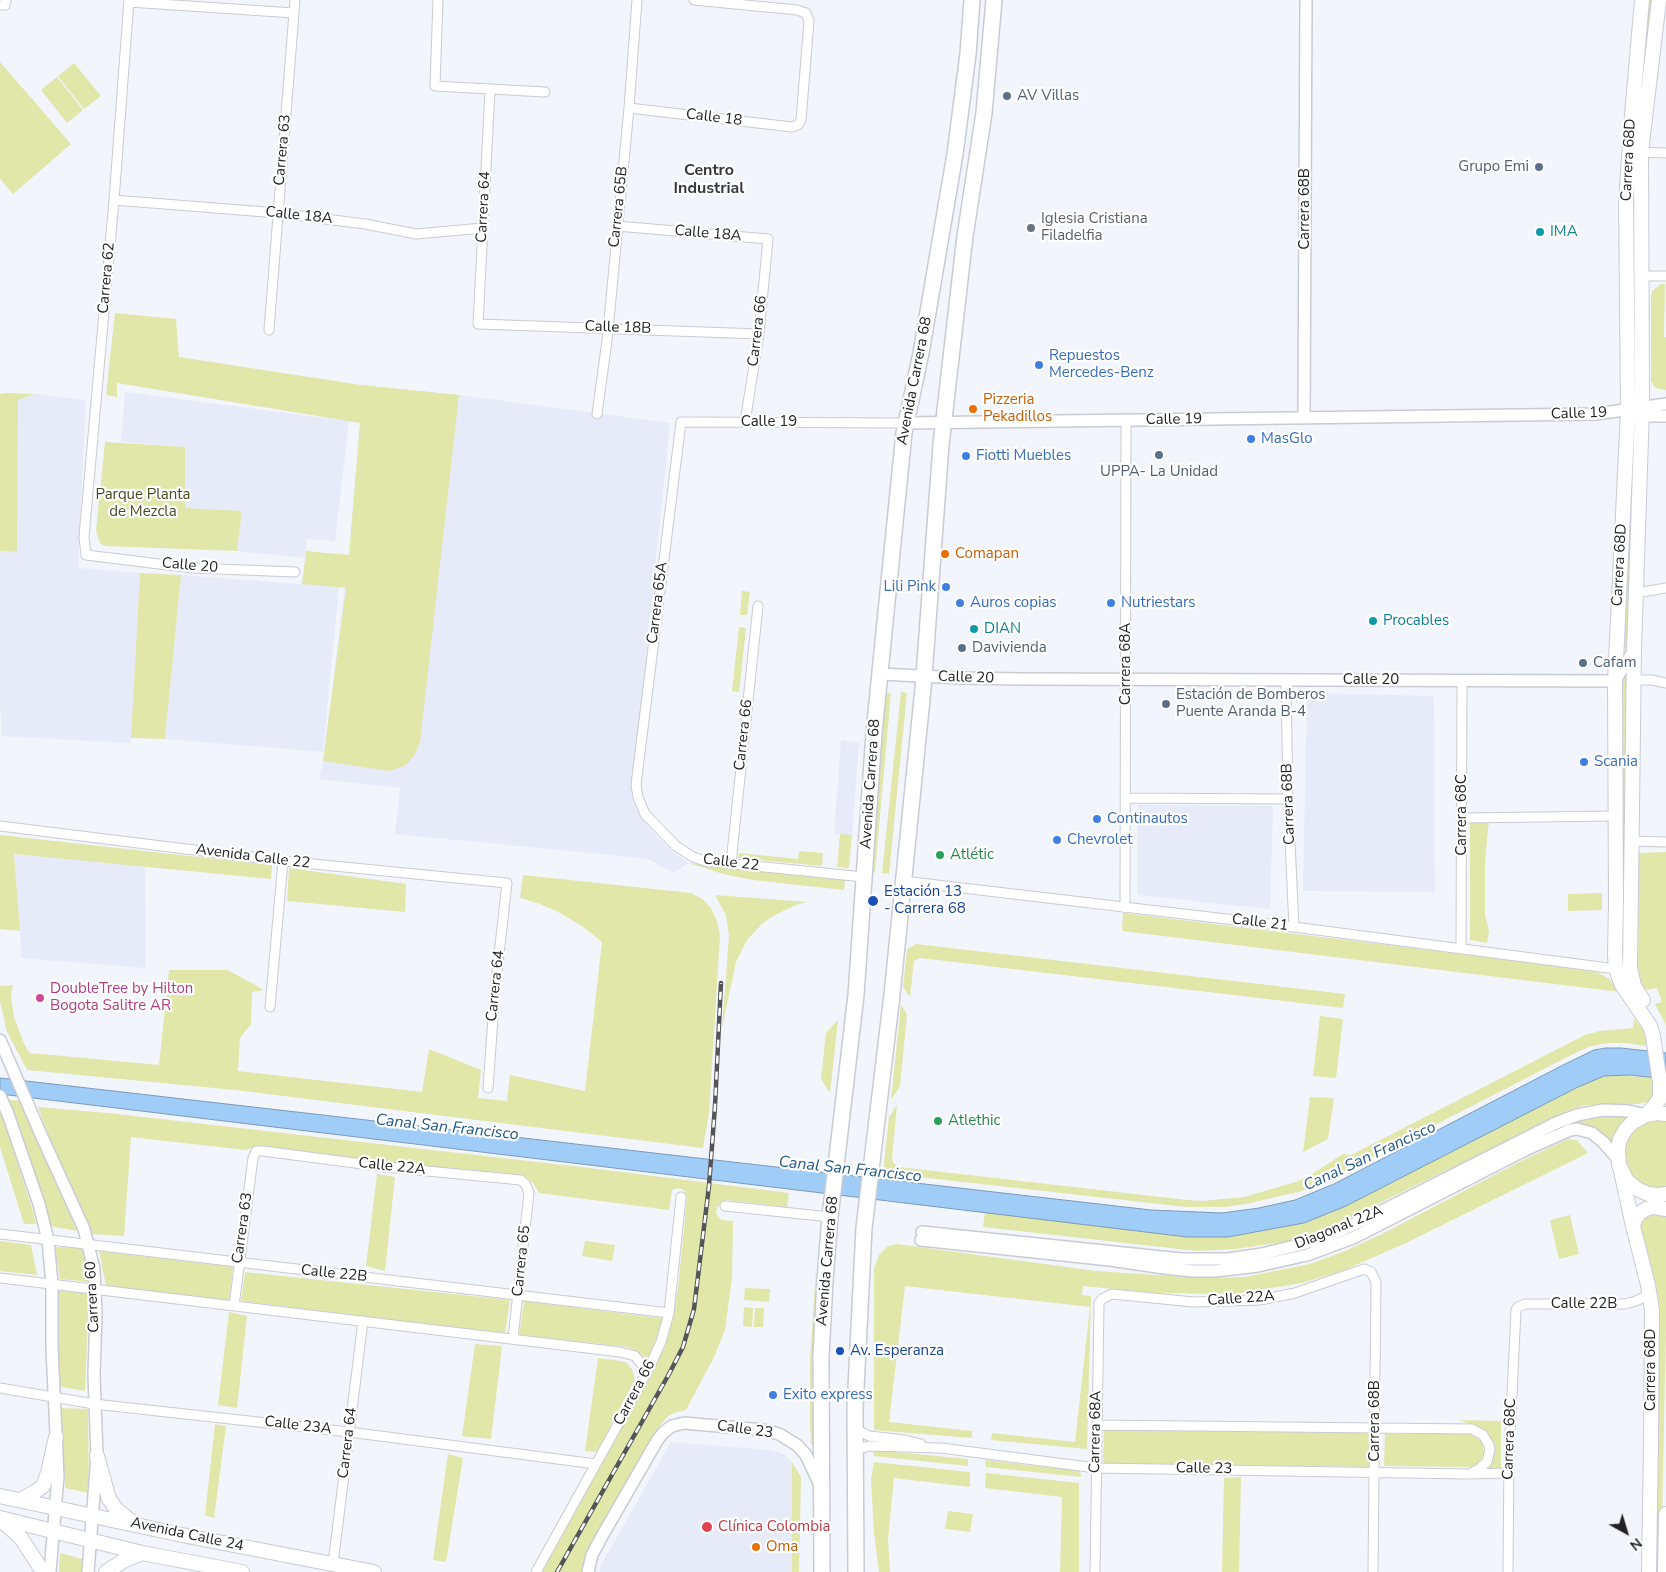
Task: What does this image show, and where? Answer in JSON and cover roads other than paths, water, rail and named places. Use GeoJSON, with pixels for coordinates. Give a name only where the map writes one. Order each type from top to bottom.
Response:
{"type":"FeatureCollection","features":[{"type":"Feature","properties":{"kind":"main road","name":"Avenida Carrera 68"},"geometry":{"type":"LineString","coordinates":[[820,1568],[821,1357],[824,1290],[830,1217],[856,995],[874,733],[900,466],[906,423],[922,353],[955,154],[968,54],[972,0]]}},
{"type":"Feature","properties":{"kind":"main road","name":"Avenida Carrera 68"},"geometry":{"type":"LineString","coordinates":[[856,1572],[855,1429],[862,1261],[867,1204],[924,676],[941,445],[953,331],[984,113],[994,0]]}},
{"type":"Feature","properties":{"kind":"main road","name":"Carrera 68D"},"geometry":{"type":"LineString","coordinates":[[1642,0],[1626,200],[1637,411],[1614,681],[1616,816],[1615,955],[1616,969],[1622,985],[1650,1026],[1666,1063]]}},
{"type":"Feature","properties":{"kind":"main road","name":"Carrera 68D"},"geometry":{"type":"LineString","coordinates":[[1646,1115],[1658,1101],[1660,1046],[1658,1024],[1634,986],[1630,968],[1641,152],[1661,28],[1659,0]]}},
{"type":"Feature","properties":{"kind":"main road"},"geometry":{"type":"LineString","coordinates":[[1666,1114],[1646,1115],[1633,1122],[1626,1129],[1619,1144],[1619,1165],[1627,1181],[1636,1189],[1648,1194],[1666,1194]]}},
{"type":"Feature","properties":{"kind":"main road","name":"Carrera 68D"},"geometry":{"type":"LineString","coordinates":[[1619,1165],[1650,1294],[1652,1325],[1648,1572]]}},
{"type":"Feature","properties":{"kind":"main road"},"geometry":{"type":"LineString","coordinates":[[1633,1226],[1635,1219],[1646,1209],[1654,1207],[1666,1210]]}},
{"type":"Feature","properties":{"kind":"main road"},"geometry":{"type":"LineString","coordinates":[[20,1500],[42,1486],[48,1472],[56,1437]]}},
{"type":"Feature","properties":{"kind":"main road"},"geometry":{"type":"LineString","coordinates":[[97,1456],[109,1499],[117,1510],[134,1524]]}},
{"type":"Feature","properties":{"kind":"main road","name":"Avenida Calle 24"},"geometry":{"type":"LineString","coordinates":[[0,1496],[374,1572]]}},
{"type":"Feature","properties":{"kind":"main road"},"geometry":{"type":"LineString","coordinates":[[1665,1572],[1666,1514]]}},
{"type":"Feature","properties":{"kind":"main road"},"geometry":{"type":"LineString","coordinates":[[0,1519],[21,1538],[43,1572]]}},
{"type":"Feature","properties":{"kind":"main road","name":"Avenida Calle 24"},"geometry":{"type":"LineString","coordinates":[[0,1519],[142,1553],[242,1572]]}},
{"type":"Feature","properties":{"kind":"main road"},"geometry":{"type":"LineString","coordinates":[[106,1572],[123,1561],[142,1553]]}},
{"type":"Feature","properties":{"kind":"main road"},"geometry":{"type":"LineString","coordinates":[[856,1553],[860,1572]]}},
{"type":"Feature","properties":{"kind":"street"},"geometry":{"type":"LineString","coordinates":[[0,5],[5,5],[6,0]]}},
{"type":"Feature","properties":{"kind":"street","name":"Carrera 63"},"geometry":{"type":"LineString","coordinates":[[269,330],[295,0]]}},
{"type":"Feature","properties":{"kind":"street"},"geometry":{"type":"LineString","coordinates":[[438,0],[435,86],[545,92]]}},
{"type":"Feature","properties":{"kind":"street","name":"Carrera 65B"},"geometry":{"type":"LineString","coordinates":[[598,414],[629,108],[637,0]]}},
{"type":"Feature","properties":{"kind":"street","name":"Calle 18"},"geometry":{"type":"LineString","coordinates":[[629,108],[792,127],[798,125],[801,120],[809,21],[806,14],[797,10],[694,0]]}},
{"type":"Feature","properties":{"kind":"street","name":"Carrera 68B"},"geometry":{"type":"LineString","coordinates":[[1304,418],[1306,0]]}},
{"type":"Feature","properties":{"kind":"street"},"geometry":{"type":"LineString","coordinates":[[129,1],[294,13]]}},
{"type":"Feature","properties":{"kind":"street","name":"Carrera 62"},"geometry":{"type":"LineString","coordinates":[[86,555],[84,536],[114,200],[129,1]]}},
{"type":"Feature","properties":{"kind":"street","name":"Carrera 64"},"geometry":{"type":"LineString","coordinates":[[478,324],[490,90]]}},
{"type":"Feature","properties":{"kind":"street"},"geometry":{"type":"LineString","coordinates":[[1641,152],[1666,152]]}},
{"type":"Feature","properties":{"kind":"street","name":"Calle 18A"},"geometry":{"type":"LineString","coordinates":[[114,200],[278,213],[365,224],[416,234],[482,228]]}},
{"type":"Feature","properties":{"kind":"street","name":"Calle 18A"},"geometry":{"type":"LineString","coordinates":[[617,226],[768,239]]}},
{"type":"Feature","properties":{"kind":"street","name":"Carrera 66"},"geometry":{"type":"LineString","coordinates":[[745,422],[759,334],[768,239]]}},
{"type":"Feature","properties":{"kind":"street"},"geometry":{"type":"LineString","coordinates":[[1640,276],[1666,276]]}},
{"type":"Feature","properties":{"kind":"street","name":"Calle 18B"},"geometry":{"type":"LineString","coordinates":[[478,324],[608,327],[759,334]]}},
{"type":"Feature","properties":{"kind":"street","name":"Calle 19"},"geometry":{"type":"LineString","coordinates":[[681,422],[944,424],[1596,414],[1637,411],[1666,404]]}},
{"type":"Feature","properties":{"kind":"street","name":"Calle 19"},"geometry":{"type":"LineString","coordinates":[[1637,411],[1666,416]]}},
{"type":"Feature","properties":{"kind":"street","name":"Carrera 68A"},"geometry":{"type":"LineString","coordinates":[[1125,908],[1126,421]]}},
{"type":"Feature","properties":{"kind":"street","name":"Carrera 65A"},"geometry":{"type":"LineString","coordinates":[[636,785],[681,422]]}},
{"type":"Feature","properties":{"kind":"street","name":"Calle 20"},"geometry":{"type":"LineString","coordinates":[[86,555],[198,568],[295,572]]}},
{"type":"Feature","properties":{"kind":"street"},"geometry":{"type":"LineString","coordinates":[[1636,593],[1666,588]]}},
{"type":"Feature","properties":{"kind":"street","name":"Carrera 66"},"geometry":{"type":"LineString","coordinates":[[731,863],[758,606]]}},
{"type":"Feature","properties":{"kind":"street"},"geometry":{"type":"LineString","coordinates":[[1614,681],[1634,650]]}},
{"type":"Feature","properties":{"kind":"street","name":"Calle 20"},"geometry":{"type":"LineString","coordinates":[[880,674],[961,678],[1614,681]]}},
{"type":"Feature","properties":{"kind":"street","name":"Carrera 68B"},"geometry":{"type":"LineString","coordinates":[[1286,680],[1288,799],[1294,927]]}},
{"type":"Feature","properties":{"kind":"street","name":"Carrera 68C"},"geometry":{"type":"LineString","coordinates":[[1461,948],[1462,680]]}},
{"type":"Feature","properties":{"kind":"street"},"geometry":{"type":"LineString","coordinates":[[1634,680],[1652,680],[1666,683]]}},
{"type":"Feature","properties":{"kind":"street","name":"Calle 22"},"geometry":{"type":"LineString","coordinates":[[636,785],[638,797],[645,814],[676,846],[693,858],[705,861],[864,877]]}},
{"type":"Feature","properties":{"kind":"street"},"geometry":{"type":"LineString","coordinates":[[1126,798],[1288,799]]}},
{"type":"Feature","properties":{"kind":"street"},"geometry":{"type":"LineString","coordinates":[[1462,818],[1616,816]]}},
{"type":"Feature","properties":{"kind":"street","name":"Avenida Calle 22"},"geometry":{"type":"LineString","coordinates":[[0,826],[283,861],[507,883]]}},
{"type":"Feature","properties":{"kind":"street"},"geometry":{"type":"LineString","coordinates":[[1632,841],[1666,842]]}},
{"type":"Feature","properties":{"kind":"street"},"geometry":{"type":"LineString","coordinates":[[270,1007],[283,861]]}},
{"type":"Feature","properties":{"kind":"street","name":"Calle 21"},"geometry":{"type":"LineString","coordinates":[[903,881],[1294,927],[1616,969]]}},
{"type":"Feature","properties":{"kind":"street","name":"Carrera 64"},"geometry":{"type":"LineString","coordinates":[[488,1088],[507,883]]}},
{"type":"Feature","properties":{"kind":"street","name":"Carrera 60"},"geometry":{"type":"LineString","coordinates":[[0,1040],[84,1229],[89,1245],[96,1289],[94,1404],[97,1456],[88,1572]]}},
{"type":"Feature","properties":{"kind":"street"},"geometry":{"type":"LineString","coordinates":[[0,1096],[39,1204],[48,1240],[52,1284],[54,1398],[58,1476],[50,1572]]}},
{"type":"Feature","properties":{"kind":"street","name":"Diagonal 22A"},"geometry":{"type":"LineString","coordinates":[[1619,1165],[1603,1142],[1592,1133],[1577,1129],[1570,1130],[1525,1150],[1353,1238],[1307,1255],[1258,1266],[1215,1270],[1164,1268],[922,1236],[1181,1259],[1221,1259],[1262,1254],[1310,1242],[1344,1229],[1556,1122],[1577,1115],[1603,1110],[1629,1111],[1646,1115]]}},
{"type":"Feature","properties":{"kind":"street","name":"Carrera 63"},"geometry":{"type":"LineString","coordinates":[[234,1306],[253,1158],[256,1151]]}},
{"type":"Feature","properties":{"kind":"street","name":"Calle 22A"},"geometry":{"type":"LineString","coordinates":[[256,1151],[385,1167],[521,1180],[526,1185]]}},
{"type":"Feature","properties":{"kind":"street","name":"Carrera 65"},"geometry":{"type":"LineString","coordinates":[[513,1338],[529,1193],[526,1185]]}},
{"type":"Feature","properties":{"kind":"street","name":"Carrera 66"},"geometry":{"type":"LineString","coordinates":[[536,1572],[647,1372],[660,1342],[669,1313],[681,1197]]}},
{"type":"Feature","properties":{"kind":"street"},"geometry":{"type":"LineString","coordinates":[[726,1206],[830,1217]]}},
{"type":"Feature","properties":{"kind":"street","name":"Calle 22B"},"geometry":{"type":"LineString","coordinates":[[0,1234],[669,1313]]}},
{"type":"Feature","properties":{"kind":"street","name":"Calle 22A"},"geometry":{"type":"LineString","coordinates":[[1106,1296],[1112,1294],[1193,1302],[1260,1300],[1295,1294],[1356,1271],[1364,1269],[1371,1272]]}},
{"type":"Feature","properties":{"kind":"street","name":"Carrera 68B"},"geometry":{"type":"LineString","coordinates":[[1371,1272],[1376,1282],[1374,1572]]}},
{"type":"Feature","properties":{"kind":"street"},"geometry":{"type":"LineString","coordinates":[[0,1278],[513,1338],[630,1354],[639,1360],[647,1372]]}},
{"type":"Feature","properties":{"kind":"street","name":"Calle 22B"},"geometry":{"type":"LineString","coordinates":[[1518,1307],[1525,1304],[1624,1304],[1636,1301],[1650,1294]]}},
{"type":"Feature","properties":{"kind":"street","name":"Carrera 68A"},"geometry":{"type":"LineString","coordinates":[[1095,1572],[1099,1303],[1106,1296]]}},
{"type":"Feature","properties":{"kind":"street","name":"Carrera 68C"},"geometry":{"type":"LineString","coordinates":[[1508,1572],[1508,1473],[1515,1312],[1518,1307]]}},
{"type":"Feature","properties":{"kind":"street","name":"Carrera 64"},"geometry":{"type":"LineString","coordinates":[[333,1564],[363,1321]]}},
{"type":"Feature","properties":{"kind":"street","name":"Calle 23A"},"geometry":{"type":"LineString","coordinates":[[0,1388],[94,1404],[349,1432],[596,1464]]}},
{"type":"Feature","properties":{"kind":"street","name":"Calle 23"},"geometry":{"type":"LineString","coordinates":[[588,1572],[592,1555],[601,1538],[658,1439],[672,1426],[684,1423],[763,1430],[788,1438],[806,1455],[821,1488]]}},
{"type":"Feature","properties":{"kind":"street"},"geometry":{"type":"LineString","coordinates":[[1097,1425],[1472,1429],[1478,1431],[1483,1436],[1489,1445],[1489,1454],[1486,1462],[1479,1469],[1468,1474]]}},
{"type":"Feature","properties":{"kind":"street","name":"Calle 23"},"geometry":{"type":"LineString","coordinates":[[855,1429],[870,1436],[905,1440],[941,1448],[1096,1468],[1508,1473]]}},
{"type":"Feature","properties":{"kind":"street","name":"Calle 23"},"geometry":{"type":"LineString","coordinates":[[855,1453],[859,1449],[869,1446],[941,1448]]}},
{"type":"Feature","properties":{"kind":"water"},"geometry":{"type":"Polygon","coordinates":[[[1606,1048],[1666,1053],[1666,1079],[1630,1075],[1604,1076],[1576,1088],[1346,1206],[1304,1223],[1228,1237],[1187,1237],[0,1094],[0,1078],[1151,1210],[1222,1213],[1259,1208],[1295,1200],[1334,1184],[1563,1065],[1594,1050],[1606,1048]]]}},
{"type":"Feature","properties":{"kind":"railway"},"geometry":{"type":"LineString","coordinates":[[557,1572],[669,1374],[683,1347],[694,1309],[709,1186],[721,983]]}},
{"type":"Feature","properties":{"kind":"place","name":"AV Villas"},"geometry":{"type":"Point","coordinates":[1007,96]}},
{"type":"Feature","properties":{"kind":"place","name":"Grupo Emi"},"geometry":{"type":"Point","coordinates":[1539,167]}},
{"type":"Feature","properties":{"kind":"place","name":"Iglesia Cristiana Filadelfia"},"geometry":{"type":"Point","coordinates":[1031,228]}},
{"type":"Feature","properties":{"kind":"place","name":"IMA"},"geometry":{"type":"Point","coordinates":[1540,232]}},
{"type":"Feature","properties":{"kind":"place","name":"Repuestos Mercedes-Benz"},"geometry":{"type":"Point","coordinates":[1039,365]}},
{"type":"Feature","properties":{"kind":"place","name":"Pizzeria Pekadillos"},"geometry":{"type":"Point","coordinates":[973,409]}},
{"type":"Feature","properties":{"kind":"place","name":"MasGlo"},"geometry":{"type":"Point","coordinates":[1251,439]}},
{"type":"Feature","properties":{"kind":"place","name":"UPPA- La Unidad"},"geometry":{"type":"Point","coordinates":[1159,455]}},
{"type":"Feature","properties":{"kind":"place","name":"Fiotti Muebles"},"geometry":{"type":"Point","coordinates":[966,456]}},
{"type":"Feature","properties":{"kind":"place","name":"Comapan"},"geometry":{"type":"Point","coordinates":[945,554]}},
{"type":"Feature","properties":{"kind":"place","name":"Lili Pink"},"geometry":{"type":"Point","coordinates":[946,587]}},
{"type":"Feature","properties":{"kind":"place","name":"Auros copias"},"geometry":{"type":"Point","coordinates":[960,603]}},
{"type":"Feature","properties":{"kind":"place","name":"Nutriestars"},"geometry":{"type":"Point","coordinates":[1111,603]}},
{"type":"Feature","properties":{"kind":"place","name":"Procables"},"geometry":{"type":"Point","coordinates":[1373,621]}},
{"type":"Feature","properties":{"kind":"place","name":"DIAN"},"geometry":{"type":"Point","coordinates":[974,629]}},
{"type":"Feature","properties":{"kind":"place","name":"Davivienda"},"geometry":{"type":"Point","coordinates":[962,648]}},
{"type":"Feature","properties":{"kind":"place","name":"Cafam"},"geometry":{"type":"Point","coordinates":[1583,663]}},
{"type":"Feature","properties":{"kind":"place","name":"Estación de Bomberos Puente Aranda B-4"},"geometry":{"type":"Point","coordinates":[1166,704]}},
{"type":"Feature","properties":{"kind":"place","name":"Scania"},"geometry":{"type":"Point","coordinates":[1584,762]}},
{"type":"Feature","properties":{"kind":"place","name":"Continautos"},"geometry":{"type":"Point","coordinates":[1097,819]}},
{"type":"Feature","properties":{"kind":"place","name":"Chevrolet"},"geometry":{"type":"Point","coordinates":[1057,840]}},
{"type":"Feature","properties":{"kind":"place","name":"Atlétic"},"geometry":{"type":"Point","coordinates":[940,855]}},
{"type":"Feature","properties":{"kind":"place","name":"Estación 13 - Carrera 68"},"geometry":{"type":"Point","coordinates":[873,901]}},
{"type":"Feature","properties":{"kind":"place","name":"DoubleTree by Hilton Bogota Salitre AR"},"geometry":{"type":"Point","coordinates":[40,998]}},
{"type":"Feature","properties":{"kind":"place","name":"Atlethic"},"geometry":{"type":"Point","coordinates":[938,1121]}},
{"type":"Feature","properties":{"kind":"place","name":"Av. Esperanza"},"geometry":{"type":"Point","coordinates":[840,1351]}},
{"type":"Feature","properties":{"kind":"place","name":"Exito express"},"geometry":{"type":"Point","coordinates":[773,1395]}},
{"type":"Feature","properties":{"kind":"place","name":"Clínica Colombia"},"geometry":{"type":"Point","coordinates":[707,1527]}},
{"type":"Feature","properties":{"kind":"place","name":"Oma"},"geometry":{"type":"Point","coordinates":[756,1547]}},
{"type":"Feature","properties":{"kind":"district","name":"Centro Industrial"},"geometry":{"type":"Point","coordinates":[709,180]}},
{"type":"Feature","properties":{"kind":"park label","name":"Parque Planta de Mezcla"},"geometry":{"type":"Point","coordinates":[143,504]}},
{"type":"Feature","properties":{"kind":"water label","name":"Canal San Francisco"},"geometry":{"type":"Point","coordinates":[447,1128]}},
{"type":"Feature","properties":{"kind":"water label","name":"Canal San Francisco"},"geometry":{"type":"Point","coordinates":[1370,1157]}},
{"type":"Feature","properties":{"kind":"water label","name":"Canal San Francisco"},"geometry":{"type":"Point","coordinates":[850,1170]}}]}
